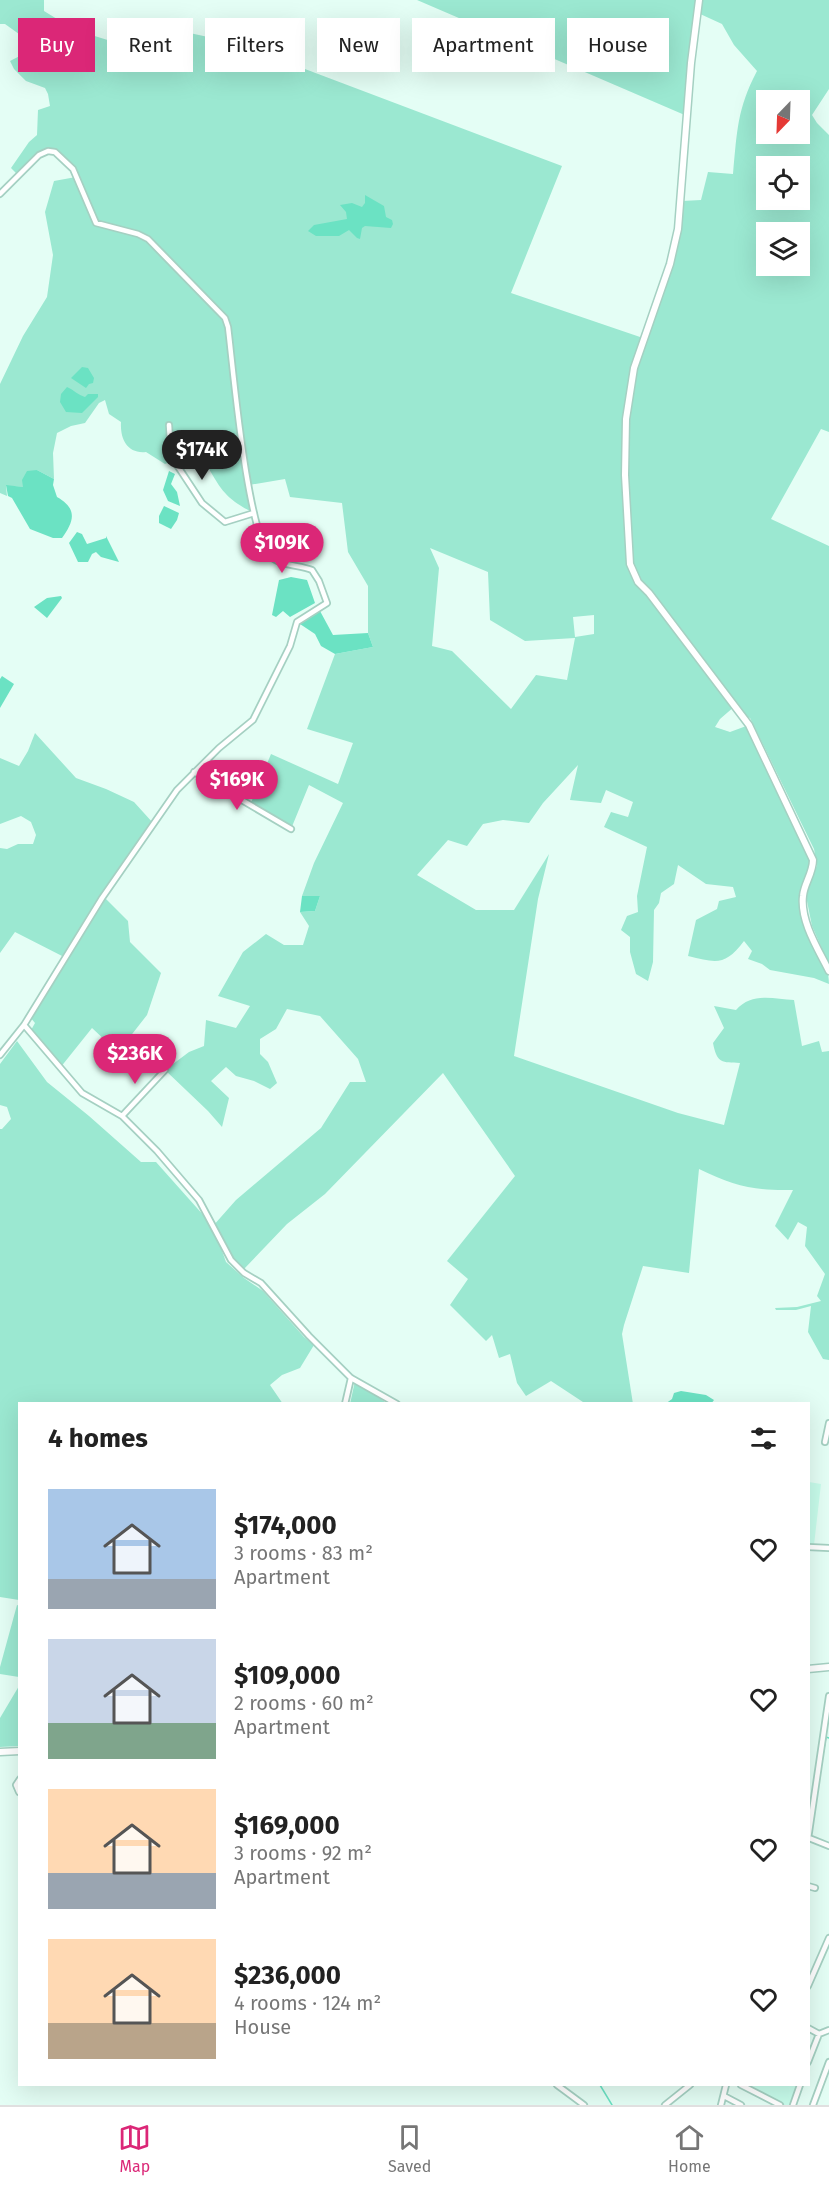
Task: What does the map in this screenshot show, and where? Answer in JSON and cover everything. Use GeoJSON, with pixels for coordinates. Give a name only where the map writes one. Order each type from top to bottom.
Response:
{"type":"FeatureCollection","features":[{"type":"Feature","properties":{"kind":"main road"},"geometry":{"type":"LineString","coordinates":[[699,0],[690,74],[678,230],[670,264],[640,346],[630,385],[626,419],[625,475],[630,564],[638,582],[649,593],[749,725],[813,860],[802,903],[813,938],[829,971]]}},
{"type":"Feature","properties":{"kind":"main road"},"geometry":{"type":"LineString","coordinates":[[810,1669],[829,1667]]}},
{"type":"Feature","properties":{"kind":"main road"},"geometry":{"type":"LineString","coordinates":[[0,1752],[18,1751]]}},
{"type":"Feature","properties":{"kind":"street"},"geometry":{"type":"LineString","coordinates":[[0,194],[39,155],[48,151],[55,152],[73,169],[88,209],[96,223],[138,234],[148,239],[225,318],[228,327],[234,391],[254,513],[262,541],[268,554],[277,561],[312,570],[319,581],[327,603],[297,622],[290,646],[253,720],[219,748],[177,790],[102,898],[24,1025],[0,1055]]}},
{"type":"Feature","properties":{"kind":"street"},"geometry":{"type":"LineString","coordinates":[[169,425],[171,456],[202,503],[225,522],[254,513]]}},
{"type":"Feature","properties":{"kind":"street"},"geometry":{"type":"LineString","coordinates":[[194,772],[291,829]]}},
{"type":"Feature","properties":{"kind":"street"},"geometry":{"type":"LineString","coordinates":[[24,1025],[82,1093],[122,1116],[157,1151],[199,1200],[231,1260],[244,1273],[261,1283],[351,1378],[393,1402]]}},
{"type":"Feature","properties":{"kind":"street"},"geometry":{"type":"LineString","coordinates":[[122,1116],[165,1070]]}},
{"type":"Feature","properties":{"kind":"street"},"geometry":{"type":"LineString","coordinates":[[345,1402],[351,1378]]}},
{"type":"Feature","properties":{"kind":"street"},"geometry":{"type":"LineString","coordinates":[[825,1442],[829,1423]]}},
{"type":"Feature","properties":{"kind":"street"},"geometry":{"type":"LineString","coordinates":[[810,1547],[829,1548]]}},
{"type":"Feature","properties":{"kind":"street"},"geometry":{"type":"LineString","coordinates":[[810,1832],[827,1735],[829,1696]]}},
{"type":"Feature","properties":{"kind":"street"},"geometry":{"type":"LineString","coordinates":[[810,1838],[829,1846]]}},
{"type":"Feature","properties":{"kind":"street"},"geometry":{"type":"LineString","coordinates":[[810,1887],[815,1888]]}},
{"type":"Feature","properties":{"kind":"street"},"geometry":{"type":"LineString","coordinates":[[810,1981],[829,1938]]}},
{"type":"Feature","properties":{"kind":"street"},"geometry":{"type":"LineString","coordinates":[[810,2029],[819,2034]]}},
{"type":"Feature","properties":{"kind":"street"},"geometry":{"type":"LineString","coordinates":[[810,2057],[819,2034],[829,2030]]}},
{"type":"Feature","properties":{"kind":"street"},"geometry":{"type":"LineString","coordinates":[[813,2105],[829,2062]]}},
{"type":"Feature","properties":{"kind":"street"},"geometry":{"type":"LineString","coordinates":[[558,2086],[584,2105]]}},
{"type":"Feature","properties":{"kind":"street"},"geometry":{"type":"LineString","coordinates":[[665,2105],[689,2086]]}},
{"type":"Feature","properties":{"kind":"street"},"geometry":{"type":"LineString","coordinates":[[721,2105],[726,2086]]}},
{"type":"Feature","properties":{"kind":"street"},"geometry":{"type":"LineString","coordinates":[[743,2086],[780,2105]]}},
{"type":"Feature","properties":{"kind":"street"},"geometry":{"type":"LineString","coordinates":[[793,2105],[800,2086]]}},
{"type":"Feature","properties":{"kind":"street"},"geometry":{"type":"LineString","coordinates":[[724,2096],[741,2105]]}},
{"type":"Feature","properties":{"kind":"shaded area"},"geometry":{"type":"Polygon","coordinates":[[[0,0],[44,0],[44,11],[55,18],[18,18],[18,33],[5,24],[0,24],[0,0]]]}},
{"type":"Feature","properties":{"kind":"shaded area"},"geometry":{"type":"Polygon","coordinates":[[[417,0],[829,0],[829,89],[812,115],[829,135],[829,432],[821,429],[771,519],[829,546],[829,965],[812,926],[806,896],[817,865],[814,849],[750,718],[743,716],[735,706],[720,719],[715,727],[730,732],[749,725],[813,862],[806,889],[805,910],[808,926],[826,966],[829,984],[814,978],[770,970],[748,959],[752,951],[744,941],[726,959],[713,961],[688,956],[696,920],[717,909],[719,901],[736,897],[733,887],[706,884],[678,865],[674,884],[661,893],[659,903],[654,910],[653,962],[648,981],[636,974],[630,952],[630,937],[621,930],[627,916],[638,912],[637,896],[647,847],[604,827],[611,812],[628,817],[633,802],[606,790],[601,803],[570,800],[578,765],[543,803],[529,823],[503,820],[483,824],[467,846],[448,840],[417,875],[476,910],[514,910],[549,854],[538,899],[514,1056],[678,1113],[724,1125],[740,1063],[725,1062],[716,1055],[713,1043],[724,1028],[714,1006],[736,1010],[742,1004],[756,999],[794,1000],[802,1046],[819,1041],[822,1052],[829,1051],[829,1360],[823,1359],[808,1332],[811,1306],[796,1310],[776,1310],[775,1308],[797,1307],[821,1301],[817,1296],[825,1274],[805,1246],[807,1227],[798,1222],[788,1240],[775,1226],[793,1190],[767,1190],[744,1186],[723,1180],[699,1169],[689,1273],[643,1266],[624,1325],[622,1334],[633,1402],[583,1402],[551,1381],[526,1396],[517,1383],[510,1354],[499,1358],[492,1335],[486,1341],[450,1305],[468,1279],[447,1261],[515,1176],[443,1073],[325,1194],[287,1224],[244,1269],[244,1273],[231,1260],[215,1231],[226,1262],[263,1291],[314,1345],[300,1368],[282,1375],[270,1385],[282,1402],[18,1402],[18,1600],[0,1597],[0,1129],[11,1119],[7,1107],[0,1105],[0,1064],[17,1041],[47,1082],[141,1162],[156,1162],[213,1226],[236,1200],[321,1128],[350,1082],[366,1082],[358,1059],[320,1016],[287,1009],[276,1029],[260,1039],[260,1054],[268,1062],[277,1083],[270,1089],[236,1076],[226,1067],[211,1081],[229,1098],[222,1127],[165,1070],[189,1052],[204,1046],[206,1020],[236,1028],[250,1006],[218,996],[243,952],[266,934],[284,945],[303,945],[309,926],[300,912],[315,911],[320,896],[302,896],[314,863],[343,803],[309,785],[291,829],[250,805],[271,754],[338,784],[353,743],[307,729],[335,654],[373,647],[368,633],[368,586],[348,552],[342,503],[290,497],[285,479],[249,485],[254,513],[238,504],[217,483],[208,467],[215,464],[207,438],[165,464],[146,452],[129,448],[123,439],[121,422],[109,414],[105,400],[99,403],[85,423],[71,426],[57,433],[53,453],[54,479],[37,470],[23,487],[6,486],[7,496],[0,493],[0,384],[23,336],[47,297],[53,255],[45,212],[54,181],[76,177],[66,161],[51,151],[39,155],[18,175],[11,168],[29,142],[37,135],[38,110],[50,106],[45,88],[26,81],[14,69],[10,61],[18,57],[18,72],[95,72],[95,36],[107,40],[107,72],[193,72],[193,34],[205,36],[205,72],[305,72],[305,69],[562,166],[511,293],[643,338],[668,268],[682,201],[701,200],[708,172],[733,174],[742,109],[757,71],[734,45],[722,24],[698,13],[687,116],[585,72],[669,72],[669,18],[567,18],[567,64],[555,59],[555,18],[459,18],[417,0]],[[430,548],[439,568],[432,646],[452,651],[511,709],[536,675],[567,680],[575,638],[525,641],[490,620],[488,572],[430,548]],[[594,615],[573,617],[575,637],[594,634],[594,615]]]}},
{"type":"Feature","properties":{"kind":"shaded area"},"geometry":{"type":"Polygon","coordinates":[[[365,195],[384,206],[386,217],[392,220],[391,228],[365,226],[362,228],[360,239],[349,230],[339,236],[316,236],[308,231],[314,225],[347,219],[346,212],[340,205],[352,203],[362,207],[365,203],[365,195]]]}},
{"type":"Feature","properties":{"kind":"shaded area"},"geometry":{"type":"Polygon","coordinates":[[[82,367],[88,368],[94,378],[93,383],[86,388],[71,378],[82,367]]]}},
{"type":"Feature","properties":{"kind":"shaded area"},"geometry":{"type":"Polygon","coordinates":[[[67,387],[85,397],[88,394],[98,394],[98,397],[82,413],[66,412],[60,402],[61,394],[67,387]]]}},
{"type":"Feature","properties":{"kind":"shaded area"},"geometry":{"type":"Polygon","coordinates":[[[196,436],[207,438],[215,464],[208,467],[201,460],[193,458],[183,463],[184,470],[172,455],[186,439],[196,436]]]}},
{"type":"Feature","properties":{"kind":"shaded area"},"geometry":{"type":"Polygon","coordinates":[[[37,470],[54,479],[53,485],[57,497],[71,511],[71,521],[62,538],[53,538],[30,529],[12,498],[8,496],[6,485],[23,487],[22,480],[27,471],[37,470]]]}},
{"type":"Feature","properties":{"kind":"shaded area"},"geometry":{"type":"Polygon","coordinates":[[[169,471],[175,474],[171,484],[177,492],[180,506],[168,501],[163,490],[169,471]]]}},
{"type":"Feature","properties":{"kind":"shaded area"},"geometry":{"type":"Polygon","coordinates":[[[164,506],[179,513],[171,529],[159,523],[159,516],[164,506]]]}},
{"type":"Feature","properties":{"kind":"shaded area"},"geometry":{"type":"Polygon","coordinates":[[[77,532],[82,534],[87,544],[106,538],[106,536],[119,562],[101,557],[96,552],[92,554],[88,562],[78,562],[69,543],[77,532]]]}},
{"type":"Feature","properties":{"kind":"shaded area"},"geometry":{"type":"Polygon","coordinates":[[[291,577],[307,580],[315,603],[290,617],[283,611],[276,617],[272,615],[279,580],[291,577]]]}},
{"type":"Feature","properties":{"kind":"shaded area"},"geometry":{"type":"Polygon","coordinates":[[[61,596],[62,598],[47,618],[34,607],[47,598],[61,596]]]}},
{"type":"Feature","properties":{"kind":"shaded area"},"geometry":{"type":"Polygon","coordinates":[[[320,611],[333,635],[368,633],[373,647],[335,654],[321,646],[315,634],[300,624],[320,611]]]}},
{"type":"Feature","properties":{"kind":"shaded area"},"geometry":{"type":"Polygon","coordinates":[[[2,676],[14,684],[0,708],[0,679],[2,676]]]}},
{"type":"Feature","properties":{"kind":"shaded area"},"geometry":{"type":"Polygon","coordinates":[[[35,733],[76,778],[134,802],[153,823],[104,897],[128,921],[130,942],[161,973],[147,1015],[129,1038],[122,1056],[92,1028],[60,1068],[30,1032],[35,1023],[30,1017],[66,958],[15,932],[0,953],[0,848],[7,849],[18,844],[33,844],[36,835],[31,822],[21,816],[0,824],[0,758],[19,766],[35,733]]]}},
{"type":"Feature","properties":{"kind":"shaded area"},"geometry":{"type":"Polygon","coordinates":[[[302,896],[320,896],[315,911],[300,912],[302,896]]]}},
{"type":"Feature","properties":{"kind":"shaded area"},"geometry":{"type":"Polygon","coordinates":[[[355,1381],[385,1402],[350,1402],[355,1381]]]}},
{"type":"Feature","properties":{"kind":"shaded area"},"geometry":{"type":"Polygon","coordinates":[[[681,1391],[706,1395],[714,1400],[712,1402],[668,1402],[674,1393],[681,1391]]]}},
{"type":"Feature","properties":{"kind":"shaded area"},"geometry":{"type":"Polygon","coordinates":[[[810,1482],[821,1484],[814,1545],[810,1545],[810,1482]]]}},
{"type":"Feature","properties":{"kind":"shaded area"},"geometry":{"type":"Polygon","coordinates":[[[17,1605],[18,1677],[0,1674],[17,1605]]]}},
{"type":"Feature","properties":{"kind":"shaded area"},"geometry":{"type":"Polygon","coordinates":[[[18,1688],[18,1746],[0,1747],[0,1718],[18,1688]]]}},
{"type":"Feature","properties":{"kind":"shaded area"},"geometry":{"type":"Polygon","coordinates":[[[747,2086],[798,2086],[791,2105],[783,2105],[747,2086]]]}},
{"type":"Feature","properties":{"kind":"waterway"},"geometry":{"type":"LineString","coordinates":[[822,1760],[826,1737],[829,1738]]}},
{"type":"Feature","properties":{"kind":"waterway"},"geometry":{"type":"LineString","coordinates":[[810,1986],[822,1959]]}},
{"type":"Feature","properties":{"kind":"waterway"},"geometry":{"type":"LineString","coordinates":[[601,2086],[612,2105]]}}]}
